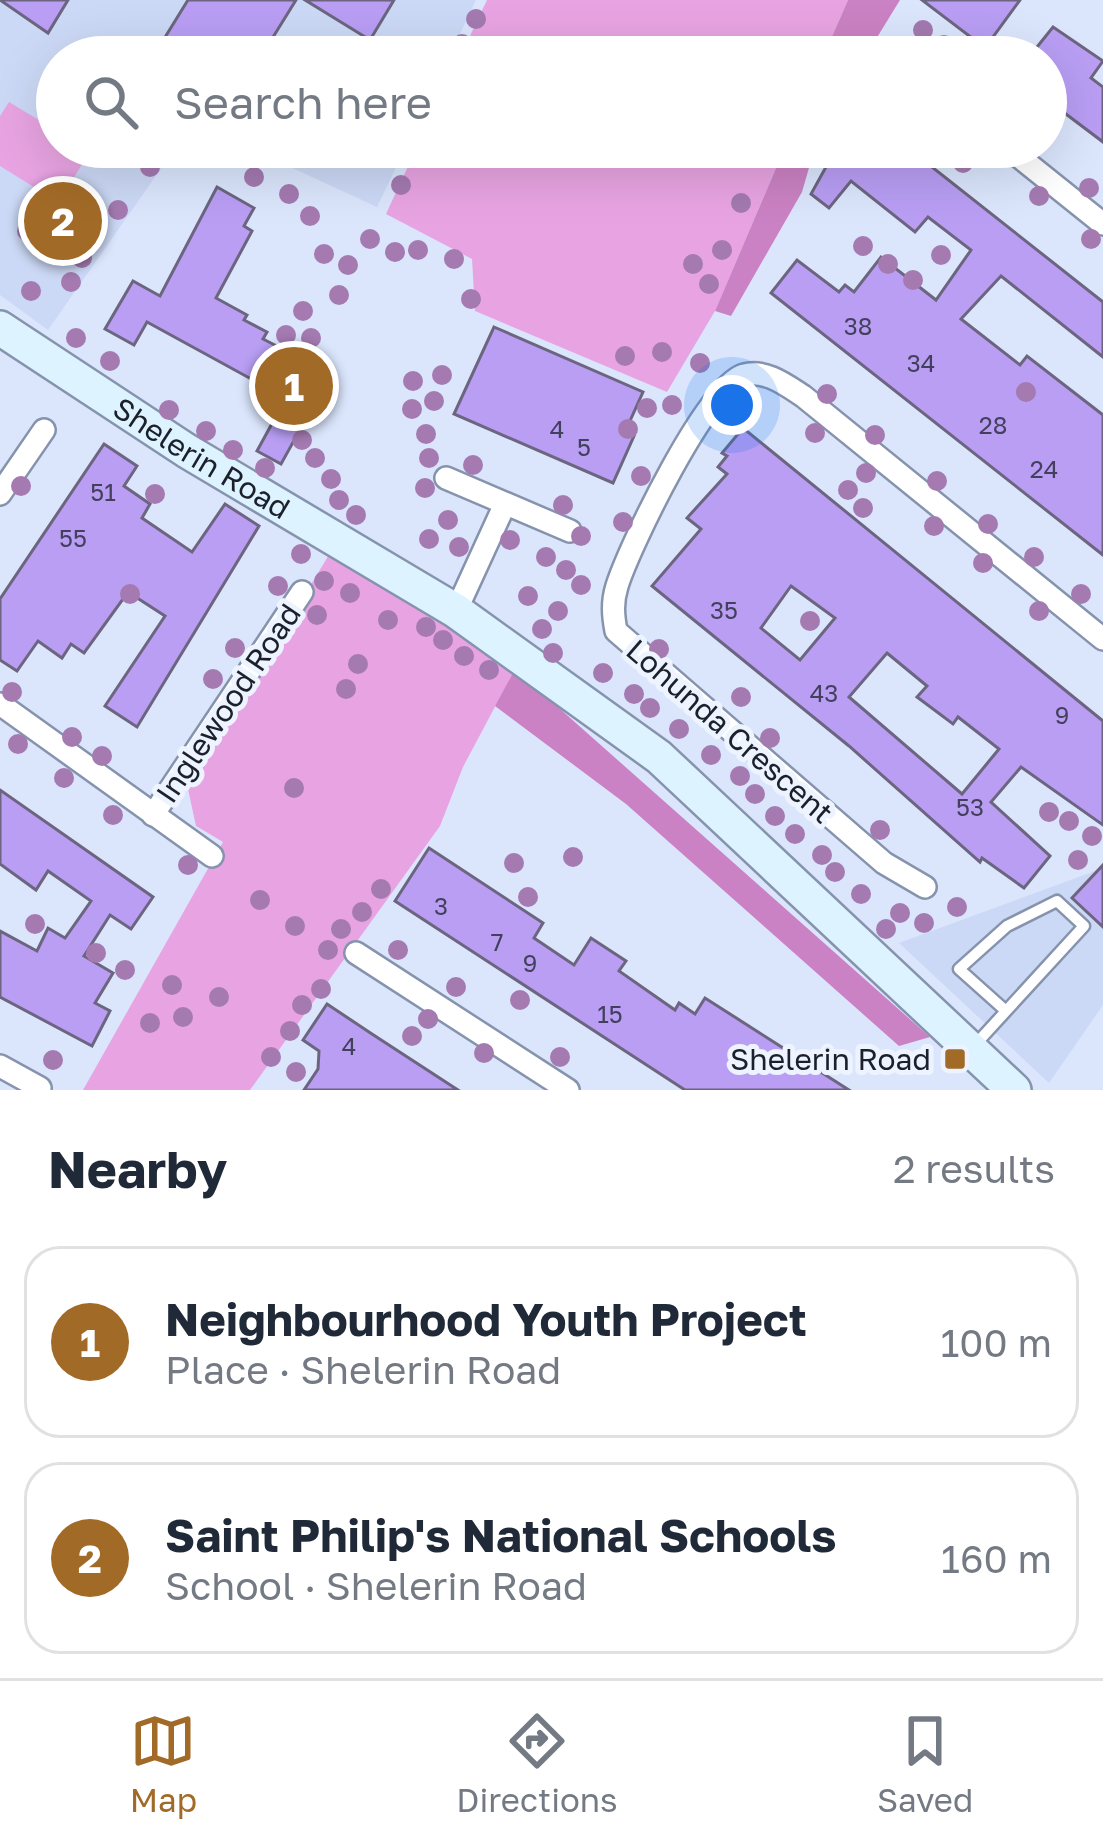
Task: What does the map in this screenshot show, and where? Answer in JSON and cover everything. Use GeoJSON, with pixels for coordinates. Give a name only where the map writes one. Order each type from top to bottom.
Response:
{"type":"FeatureCollection","features":[{"type":"Feature","properties":{"kind":"street"},"geometry":{"type":"LineString","coordinates":[[1033,168],[1103,224]]}},
{"type":"Feature","properties":{"kind":"street","name":"Shelerin Road"},"geometry":{"type":"LineString","coordinates":[[0,328],[187,451],[456,611],[659,757],[1014,1090]]}},
{"type":"Feature","properties":{"kind":"street","name":"Lohunda Crescent"},"geometry":{"type":"LineString","coordinates":[[926,887],[881,860],[616,631],[615,590],[629,554],[717,393],[749,374],[765,375],[803,396],[1103,639]]}},
{"type":"Feature","properties":{"kind":"street"},"geometry":{"type":"LineString","coordinates":[[0,494],[44,430]]}},
{"type":"Feature","properties":{"kind":"street"},"geometry":{"type":"LineString","coordinates":[[446,478],[570,531]]}},
{"type":"Feature","properties":{"kind":"street"},"geometry":{"type":"LineString","coordinates":[[456,611],[505,504]]}},
{"type":"Feature","properties":{"kind":"street","name":"Inglewood Road"},"geometry":{"type":"LineString","coordinates":[[153,814],[302,592]]}},
{"type":"Feature","properties":{"kind":"street","name":"Inglewood Road"},"geometry":{"type":"LineString","coordinates":[[0,704],[212,856]]}},
{"type":"Feature","properties":{"kind":"street"},"geometry":{"type":"LineString","coordinates":[[356,953],[568,1090]]}},
{"type":"Feature","properties":{"kind":"street"},"geometry":{"type":"LineString","coordinates":[[0,1066],[40,1088]]}},
{"type":"Feature","properties":{"kind":"lane"},"geometry":{"type":"LineString","coordinates":[[972,1048],[1006,1011],[1084,926],[1057,901],[1007,926],[958,969],[1006,1011]]}},
{"type":"Feature","properties":{"kind":"shaded area"},"geometry":{"type":"Polygon","coordinates":[[[0,0],[476,0],[459,36],[36,36],[36,168],[161,168],[48,330],[0,295],[0,0]]]}},
{"type":"Feature","properties":{"kind":"shaded area"},"geometry":{"type":"Polygon","coordinates":[[[487,0],[848,0],[832,36],[470,36],[487,0]]]}},
{"type":"Feature","properties":{"kind":"shaded area"},"geometry":{"type":"Polygon","coordinates":[[[848,0],[900,0],[878,36],[832,36],[848,0]]]}},
{"type":"Feature","properties":{"kind":"shaded area"},"geometry":{"type":"Polygon","coordinates":[[[9,102],[36,118],[36,168],[80,168],[58,202],[0,166],[0,116],[9,102]]]}},
{"type":"Feature","properties":{"kind":"shaded area"},"geometry":{"type":"Polygon","coordinates":[[[292,168],[396,168],[377,207],[292,168]]]}},
{"type":"Feature","properties":{"kind":"shaded area"},"geometry":{"type":"Polygon","coordinates":[[[407,168],[776,168],[715,311],[667,392],[475,311],[472,259],[386,214],[407,168]]]}},
{"type":"Feature","properties":{"kind":"shaded area"},"geometry":{"type":"Polygon","coordinates":[[[776,168],[809,168],[802,192],[731,316],[715,311],[776,168]]]}},
{"type":"Feature","properties":{"kind":"shaded area"},"geometry":{"type":"Polygon","coordinates":[[[330,553],[515,669],[463,767],[440,826],[250,1090],[83,1090],[223,842],[196,826],[188,789],[330,553]]]}},
{"type":"Feature","properties":{"kind":"shaded area"},"geometry":{"type":"Polygon","coordinates":[[[515,669],[930,1037],[899,1046],[626,804],[495,706],[515,669]]]}},
{"type":"Feature","properties":{"kind":"shaded area"},"geometry":{"type":"Polygon","coordinates":[[[1103,868],[1103,1005],[1049,1083],[899,943],[1103,868]]]}},
{"type":"Feature","properties":{"kind":"building"},"geometry":{"type":"Polygon","coordinates":[[[0,0],[68,0],[48,33],[0,0]]]}},
{"type":"Feature","properties":{"kind":"building"},"geometry":{"type":"Polygon","coordinates":[[[188,0],[296,0],[274,36],[166,36],[188,0]]]}},
{"type":"Feature","properties":{"kind":"building"},"geometry":{"type":"Polygon","coordinates":[[[305,0],[394,0],[372,36],[364,36],[305,0]]]}},
{"type":"Feature","properties":{"kind":"building"},"geometry":{"type":"Polygon","coordinates":[[[922,0],[1020,0],[994,36],[969,36],[922,0]]]}},
{"type":"Feature","properties":{"kind":"building"},"geometry":{"type":"Polygon","coordinates":[[[1053,27],[1066,36],[1046,36],[1053,27]]]}},
{"type":"Feature","properties":{"kind":"building"},"geometry":{"type":"Polygon","coordinates":[[[1067,37],[1103,61],[1091,78],[1103,87],[1103,142],[1067,115],[1067,37]]]}},
{"type":"Feature","properties":{"kind":"building"},"geometry":{"type":"Polygon","coordinates":[[[825,168],[933,168],[1103,302],[1103,357],[1001,276],[961,319],[1020,365],[1027,356],[1103,415],[1103,555],[771,293],[797,260],[839,292],[845,285],[854,292],[881,257],[936,300],[971,250],[928,217],[915,232],[851,181],[829,208],[811,194],[825,168]]]}},
{"type":"Feature","properties":{"kind":"building"},"geometry":{"type":"Polygon","coordinates":[[[217,187],[254,208],[244,226],[252,231],[216,298],[267,332],[263,339],[331,374],[281,464],[257,451],[286,398],[147,322],[134,345],[105,329],[133,281],[160,296],[217,187]]]}},
{"type":"Feature","properties":{"kind":"building"},"geometry":{"type":"Polygon","coordinates":[[[494,327],[643,392],[625,432],[634,436],[613,483],[454,414],[494,327]]]}},
{"type":"Feature","properties":{"kind":"building"},"geometry":{"type":"Polygon","coordinates":[[[743,428],[1103,721],[1103,825],[1021,767],[991,802],[1050,856],[1024,888],[982,858],[980,862],[849,746],[652,586],[701,529],[687,518],[727,474],[718,467],[727,456],[722,453],[743,428]],[[791,586],[761,628],[800,660],[835,618],[791,586]],[[887,653],[849,697],[962,794],[999,749],[958,717],[953,724],[917,697],[927,686],[887,653]]]}},
{"type":"Feature","properties":{"kind":"building"},"geometry":{"type":"Polygon","coordinates":[[[104,444],[137,466],[124,486],[150,504],[142,518],[192,552],[225,504],[259,526],[137,727],[105,706],[165,616],[128,592],[84,653],[71,644],[62,658],[38,641],[17,671],[0,660],[0,599],[104,444]]]}},
{"type":"Feature","properties":{"kind":"building"},"geometry":{"type":"Polygon","coordinates":[[[0,790],[153,897],[131,929],[110,915],[84,956],[113,973],[95,1003],[110,1011],[92,1046],[0,997],[0,931],[37,951],[48,928],[65,938],[91,901],[48,871],[36,890],[0,864],[0,790]]]}},
{"type":"Feature","properties":{"kind":"building"},"geometry":{"type":"Polygon","coordinates":[[[429,848],[543,923],[534,938],[574,965],[591,938],[626,961],[619,971],[675,1010],[679,1003],[695,1014],[705,998],[849,1090],[685,1090],[395,901],[429,848]]]}},
{"type":"Feature","properties":{"kind":"building"},"geometry":{"type":"Polygon","coordinates":[[[1103,865],[1103,927],[1072,898],[1103,865]]]}},
{"type":"Feature","properties":{"kind":"building"},"geometry":{"type":"Polygon","coordinates":[[[327,1004],[458,1090],[304,1090],[318,1069],[319,1051],[303,1040],[327,1004]]]}},
{"type":"Feature","properties":{"kind":"place","name":"Saint Philip's National Schools"},"geometry":{"type":"Point","coordinates":[63,221]}},
{"type":"Feature","properties":{"kind":"place","name":"Neighbourhood Youth Project"},"geometry":{"type":"Point","coordinates":[294,386]}},
{"type":"Feature","properties":{"kind":"place","name":"Shelerin Road"},"geometry":{"type":"Point","coordinates":[955,1059]}}]}
